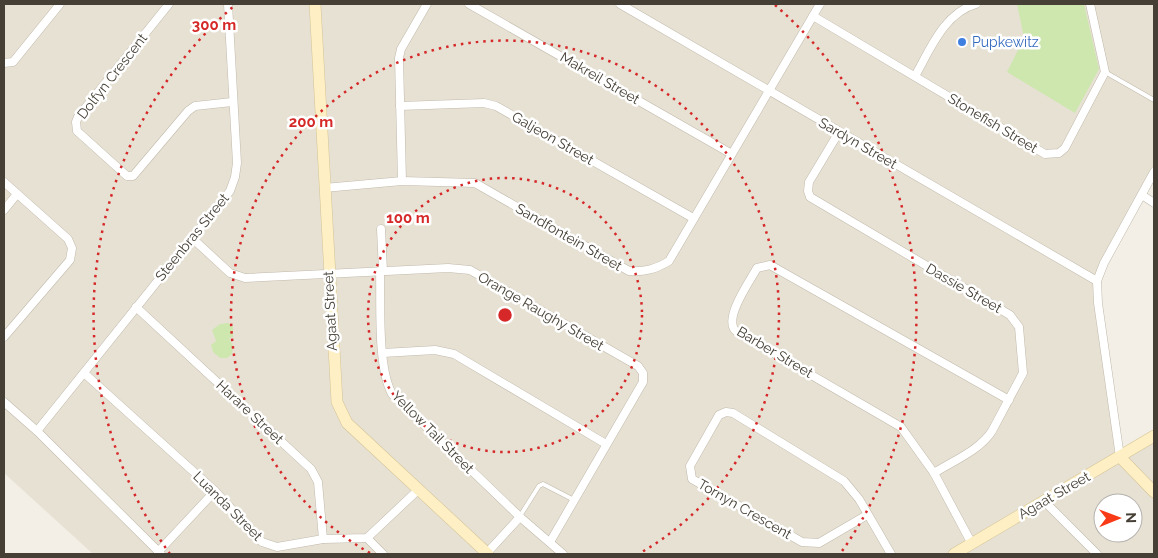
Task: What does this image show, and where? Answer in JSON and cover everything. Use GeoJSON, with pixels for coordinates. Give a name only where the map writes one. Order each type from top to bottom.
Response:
{"type":"FeatureCollection","features":[{"type":"Feature","properties":{"kind":"street"},"geometry":{"type":"LineString","coordinates":[[4,63],[14,62],[60,4]]}},
{"type":"Feature","properties":{"kind":"street","name":"Dolfyn Crescent"},"geometry":{"type":"LineString","coordinates":[[168,4],[78,118],[76,122],[77,130],[127,176],[133,176],[188,111],[195,106],[232,102]]}},
{"type":"Feature","properties":{"kind":"street","name":"Steenbras Street"},"geometry":{"type":"LineString","coordinates":[[37,431],[230,190],[235,176],[236,163],[228,4]]}},
{"type":"Feature","properties":{"kind":"street","name":"Agaat Street"},"geometry":{"type":"LineString","coordinates":[[315,4],[335,394],[339,409],[347,423],[487,554]]}},
{"type":"Feature","properties":{"kind":"street"},"geometry":{"type":"LineString","coordinates":[[402,181],[399,58],[401,49],[427,4]]}},
{"type":"Feature","properties":{"kind":"street","name":"Makreil Street"},"geometry":{"type":"LineString","coordinates":[[469,4],[730,153]]}},
{"type":"Feature","properties":{"kind":"street","name":"Sardyn Street"},"geometry":{"type":"LineString","coordinates":[[620,4],[767,91],[1097,280]]}},
{"type":"Feature","properties":{"kind":"street","name":"Sandfontein Street"},"geometry":{"type":"LineString","coordinates":[[324,188],[402,181],[475,183],[629,271],[649,270],[669,261],[730,153],[820,4]]}},
{"type":"Feature","properties":{"kind":"street"},"geometry":{"type":"LineString","coordinates":[[915,76],[933,44],[954,16],[964,7],[976,4]]}},
{"type":"Feature","properties":{"kind":"street"},"geometry":{"type":"LineString","coordinates":[[1090,4],[1106,72]]}},
{"type":"Feature","properties":{"kind":"street","name":"Stonefish Street"},"geometry":{"type":"LineString","coordinates":[[813,16],[1044,154],[1052,155],[1059,153],[1070,141],[1106,72]]}},
{"type":"Feature","properties":{"kind":"street","name":"Galjeon Street"},"geometry":{"type":"LineString","coordinates":[[400,106],[484,103],[496,106],[693,218]]}},
{"type":"Feature","properties":{"kind":"street","name":"Dassie Street"},"geometry":{"type":"LineString","coordinates":[[839,132],[808,182],[810,197],[1010,315],[1019,328],[1023,372],[987,440],[934,473]]}},
{"type":"Feature","properties":{"kind":"street"},"geometry":{"type":"LineString","coordinates":[[1154,172],[1108,255],[1097,280],[1098,304],[1120,457],[1154,492]]}},
{"type":"Feature","properties":{"kind":"street"},"geometry":{"type":"LineString","coordinates":[[4,182],[68,240],[72,248],[70,260],[4,337]]}},
{"type":"Feature","properties":{"kind":"street"},"geometry":{"type":"LineString","coordinates":[[4,210],[17,194]]}},
{"type":"Feature","properties":{"kind":"street"},"geometry":{"type":"LineString","coordinates":[[1142,195],[1154,203]]}},
{"type":"Feature","properties":{"kind":"street","name":"Yellow Tail Street"},"geometry":{"type":"LineString","coordinates":[[381,229],[383,353],[386,378],[392,394],[520,517],[563,554]]}},
{"type":"Feature","properties":{"kind":"street","name":"Orange Raughy Street"},"geometry":{"type":"LineString","coordinates":[[192,238],[230,273],[238,277],[329,275],[448,268],[470,270],[638,366],[643,372],[642,382],[550,542]]}},
{"type":"Feature","properties":{"kind":"street","name":"Barber Street"},"geometry":{"type":"LineString","coordinates":[[972,544],[934,473],[906,433],[895,422],[734,330],[730,321],[731,316],[757,268],[766,265],[773,266],[1009,400]]}},
{"type":"Feature","properties":{"kind":"street","name":"Harare Street"},"geometry":{"type":"LineString","coordinates":[[136,307],[311,469],[318,482],[323,539]]}},
{"type":"Feature","properties":{"kind":"street"},"geometry":{"type":"LineString","coordinates":[[383,353],[435,350],[454,354],[606,444]]}},
{"type":"Feature","properties":{"kind":"street","name":"Luanda Street"},"geometry":{"type":"LineString","coordinates":[[84,373],[215,491],[262,542],[269,546],[277,547],[323,539],[367,538]]}},
{"type":"Feature","properties":{"kind":"street"},"geometry":{"type":"LineString","coordinates":[[4,402],[37,431],[159,553],[215,491]]}},
{"type":"Feature","properties":{"kind":"street","name":"Tornyn Crescent"},"geometry":{"type":"LineString","coordinates":[[867,514],[819,544],[802,542],[692,479],[690,466],[719,415],[726,412],[733,413],[844,481],[859,499],[891,554]]}},
{"type":"Feature","properties":{"kind":"street","name":"Agaat Street"},"geometry":{"type":"LineString","coordinates":[[954,554],[1154,436]]}},
{"type":"Feature","properties":{"kind":"street"},"geometry":{"type":"LineString","coordinates":[[383,554],[367,538],[418,490]]}},
{"type":"Feature","properties":{"kind":"street"},"geometry":{"type":"LineString","coordinates":[[1044,502],[1096,554]]}},
{"type":"Feature","properties":{"kind":"street"},"geometry":{"type":"LineString","coordinates":[[487,554],[520,517]]}},
{"type":"Feature","properties":{"kind":"lane"},"geometry":{"type":"LineString","coordinates":[[1106,72],[1154,100]]}},
{"type":"Feature","properties":{"kind":"lane"},"geometry":{"type":"LineString","coordinates":[[520,517],[539,486],[543,484],[574,500]]}},
{"type":"Feature","properties":{"kind":"shaded area"},"geometry":{"type":"Polygon","coordinates":[[[4,4],[1154,4],[1154,172],[1097,281],[1120,456],[1154,436],[1154,554],[93,554],[4,473],[4,4]]]}},
{"type":"Feature","properties":{"kind":"green space"},"geometry":{"type":"Polygon","coordinates":[[[1017,4],[1084,4],[1099,69],[1075,113],[1007,72],[1024,38],[1017,4]]]}},
{"type":"Feature","properties":{"kind":"green space"},"geometry":{"type":"Polygon","coordinates":[[[228,323],[233,326],[233,337],[229,338],[233,346],[232,354],[227,358],[220,358],[213,352],[211,345],[216,341],[212,330],[220,324],[228,323]]]}},
{"type":"Feature","properties":{"kind":"place","name":"Pupkewitz"},"geometry":{"type":"Point","coordinates":[962,42]}}]}
